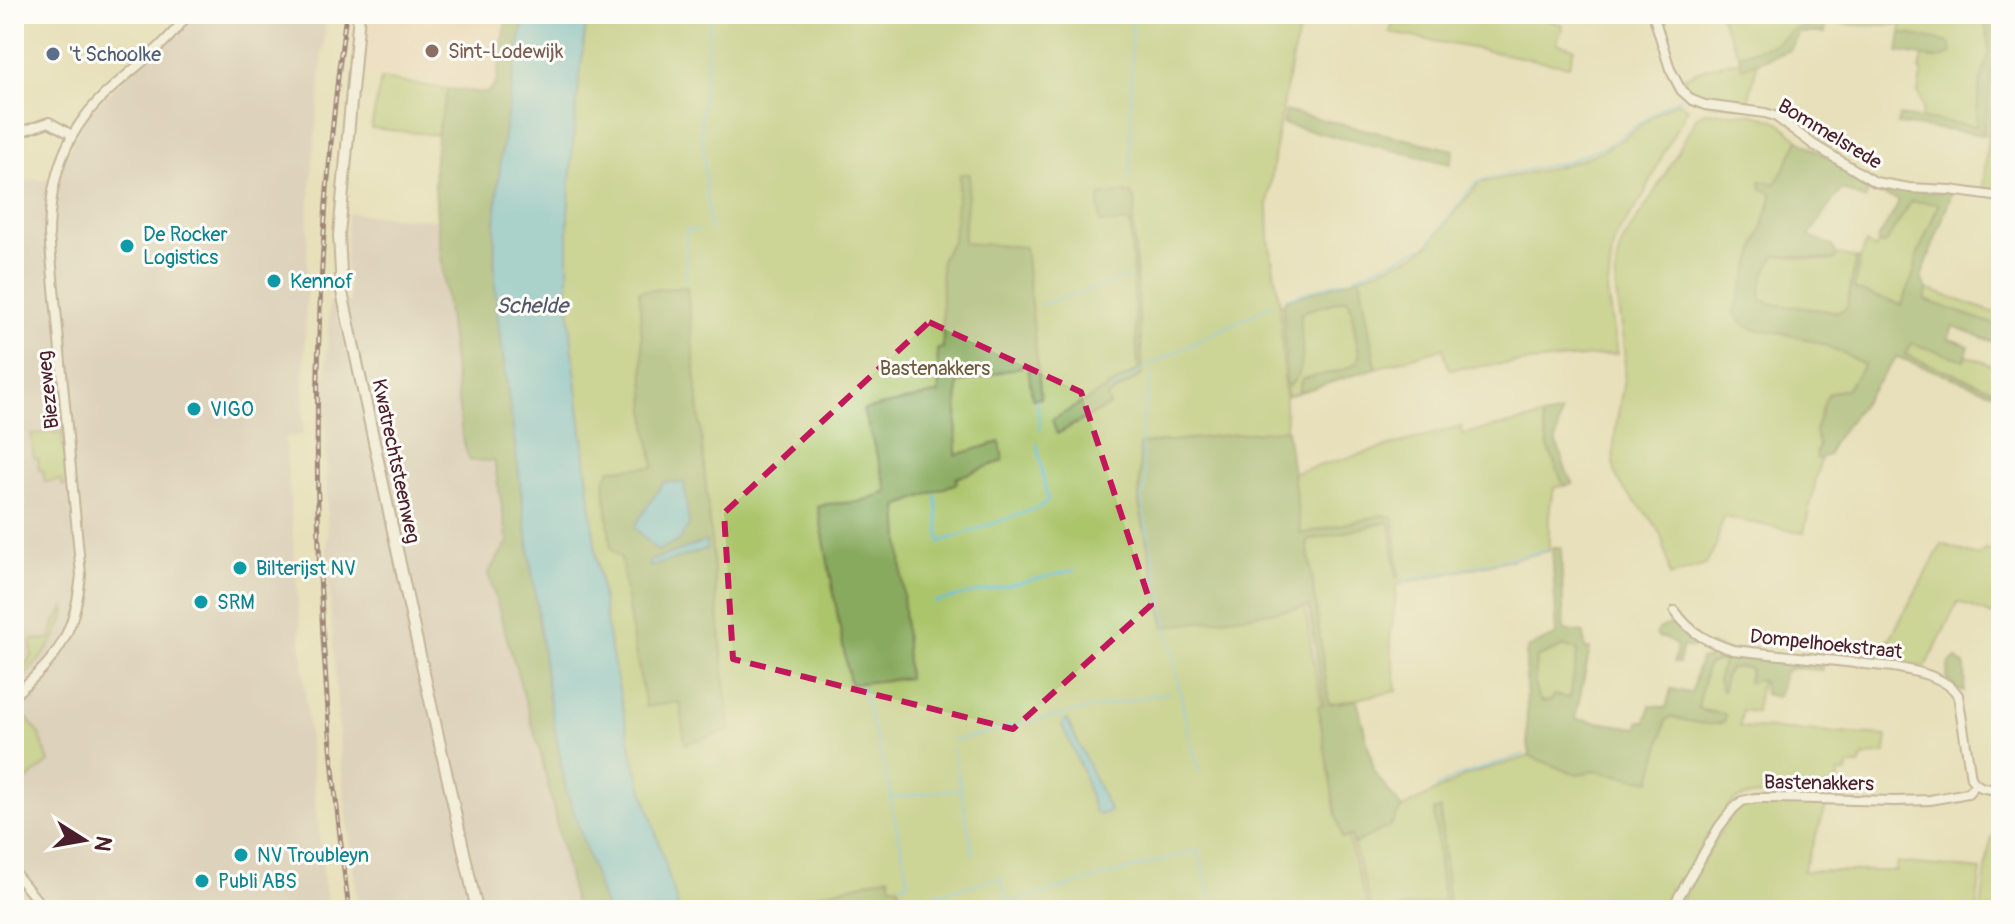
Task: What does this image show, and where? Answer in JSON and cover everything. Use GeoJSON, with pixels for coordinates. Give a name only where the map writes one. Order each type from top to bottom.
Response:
{"type":"FeatureCollection","features":[{"type":"Feature","properties":{"kind":"street","name":"Biezeweg"},"geometry":{"type":"LineString","coordinates":[[14,696],[59,648],[75,611],[82,567],[49,235],[49,205],[54,182],[63,154],[84,118],[105,94],[176,32],[188,14]]}},
{"type":"Feature","properties":{"kind":"street","name":"Kwatrechtsteenweg"},"geometry":{"type":"LineString","coordinates":[[359,14],[339,235],[342,292],[477,910]]}},
{"type":"Feature","properties":{"kind":"street","name":"Bommelsrede"},"geometry":{"type":"LineString","coordinates":[[1653,14],[1670,69],[1681,90],[1692,100],[1705,105],[1775,116],[1814,145],[1875,182],[2001,197]]}},
{"type":"Feature","properties":{"kind":"street"},"geometry":{"type":"LineString","coordinates":[[14,134],[49,122],[72,135]]}},
{"type":"Feature","properties":{"kind":"street","name":"Dompelhoekstraat"},"geometry":{"type":"LineString","coordinates":[[1675,611],[1698,636],[1733,650],[1893,667],[1911,670],[1948,684],[1958,695],[1969,772],[1975,785]]}},
{"type":"Feature","properties":{"kind":"street"},"geometry":{"type":"LineString","coordinates":[[1975,785],[1984,789],[2001,789]]}},
{"type":"Feature","properties":{"kind":"street","name":"Bastenakkers"},"geometry":{"type":"LineString","coordinates":[[1671,910],[1719,827],[1742,801],[1756,798],[1930,800],[1968,793],[1975,785]]}},
{"type":"Feature","properties":{"kind":"street"},"geometry":{"type":"LineString","coordinates":[[14,872],[45,910]]}},
{"type":"Feature","properties":{"kind":"highlighted area"},"geometry":{"type":"Polygon","coordinates":[[[929,322],[1081,392],[1151,605],[1013,729],[733,659],[724,513],[929,322]]]}},
{"type":"Feature","properties":{"kind":"shaded area"},"geometry":{"type":"Polygon","coordinates":[[[188,14],[327,14],[308,216],[303,435],[285,437],[309,735],[329,910],[14,910],[14,186],[34,179],[54,182],[84,118],[188,14]]]}},
{"type":"Feature","properties":{"kind":"shaded area","name":"Sint-Lodewijk"},"geometry":{"type":"Polygon","coordinates":[[[367,14],[507,14],[496,84],[486,94],[362,72],[367,14]]]}},
{"type":"Feature","properties":{"kind":"shaded area"},"geometry":{"type":"Polygon","coordinates":[[[348,213],[437,220],[462,434],[493,461],[508,542],[488,573],[541,755],[576,910],[358,910],[341,766],[327,559],[329,303],[350,302],[345,256],[348,213]]]}},
{"type":"Feature","properties":{"kind":"green space"},"geometry":{"type":"Polygon","coordinates":[[[507,14],[525,14],[498,184],[495,227],[497,312],[549,697],[566,788],[606,910],[576,910],[541,755],[488,573],[508,542],[494,461],[470,461],[462,434],[437,220],[434,170],[437,135],[448,89],[487,93],[496,84],[507,14]]]}},
{"type":"Feature","properties":{"kind":"green space","name":"Bastenakkers"},"geometry":{"type":"Polygon","coordinates":[[[587,14],[1301,14],[1277,136],[1268,205],[1269,240],[1280,305],[1286,424],[1311,646],[1341,814],[1369,910],[679,910],[642,793],[623,716],[598,567],[572,352],[567,219],[587,14]]]}},
{"type":"Feature","properties":{"kind":"green space"},"geometry":{"type":"Polygon","coordinates":[[[1395,14],[1528,14],[1563,25],[1557,43],[1574,48],[1569,66],[1390,33],[1395,14]]]}},
{"type":"Feature","properties":{"kind":"green space"},"geometry":{"type":"Polygon","coordinates":[[[1719,14],[1799,14],[1812,19],[1814,24],[1795,29],[1774,44],[1739,55],[1719,14]]]}},
{"type":"Feature","properties":{"kind":"green space"},"geometry":{"type":"Polygon","coordinates":[[[1799,14],[1823,14],[1822,17],[1828,20],[1825,33],[1800,33],[1790,50],[1742,68],[1739,55],[1774,44],[1795,29],[1814,24],[1812,19],[1799,14]]]}},
{"type":"Feature","properties":{"kind":"green space"},"geometry":{"type":"Polygon","coordinates":[[[1823,14],[1983,14],[1989,54],[1979,87],[1976,127],[1921,119],[1923,109],[1918,92],[1923,56],[1937,58],[1950,43],[1901,33],[1902,25],[1841,23],[1822,17],[1823,14]]]}},
{"type":"Feature","properties":{"kind":"green space"},"geometry":{"type":"Polygon","coordinates":[[[1983,14],[2001,14],[2001,42],[1997,42],[1984,135],[1897,124],[1899,116],[1976,126],[1979,87],[1989,54],[1983,14]]]}},
{"type":"Feature","properties":{"kind":"green space"},"geometry":{"type":"Polygon","coordinates":[[[1901,33],[1950,43],[1952,52],[1937,59],[1898,52],[1901,33]]]}},
{"type":"Feature","properties":{"kind":"green space"},"geometry":{"type":"Polygon","coordinates":[[[2001,52],[2001,194],[1986,191],[1983,187],[1991,108],[2001,52]]]}},
{"type":"Feature","properties":{"kind":"green space"},"geometry":{"type":"Polygon","coordinates":[[[1741,60],[1743,68],[1758,61],[1747,106],[1710,104],[1686,94],[1679,81],[1701,70],[1741,60]]]}},
{"type":"Feature","properties":{"kind":"green space"},"geometry":{"type":"Polygon","coordinates":[[[381,79],[448,89],[437,135],[371,128],[381,79]]]}},
{"type":"Feature","properties":{"kind":"green space"},"geometry":{"type":"Polygon","coordinates":[[[1678,102],[1688,108],[1643,197],[1618,233],[1613,246],[1607,293],[1617,354],[1449,369],[1443,348],[1376,368],[1360,277],[1417,254],[1479,183],[1549,169],[1584,158],[1616,143],[1678,102]]]}},
{"type":"Feature","properties":{"kind":"green space"},"geometry":{"type":"Polygon","coordinates":[[[1285,111],[1454,150],[1450,164],[1283,124],[1285,111]]]}},
{"type":"Feature","properties":{"kind":"green space"},"geometry":{"type":"Polygon","coordinates":[[[1704,112],[1767,117],[1781,124],[1799,140],[1777,182],[1768,182],[1773,194],[1736,311],[1753,329],[1825,344],[1864,365],[1847,390],[1835,391],[1826,398],[1815,431],[1819,445],[1816,452],[1821,457],[1804,533],[1723,517],[1716,545],[1706,565],[1670,576],[1657,528],[1624,489],[1614,466],[1614,441],[1625,364],[1616,268],[1624,239],[1697,117],[1704,112]]]}},
{"type":"Feature","properties":{"kind":"green space"},"geometry":{"type":"Polygon","coordinates":[[[1799,140],[1872,184],[1865,200],[1842,189],[1809,237],[1832,245],[1837,255],[1834,260],[1776,255],[1764,276],[1760,300],[1837,312],[1844,310],[1856,258],[1860,259],[1854,289],[1902,305],[1918,254],[1939,204],[1911,201],[1882,245],[1877,240],[1899,200],[1879,194],[1881,187],[1952,193],[1921,278],[1927,289],[1925,300],[2001,327],[2001,345],[1953,326],[1948,338],[1969,346],[1964,360],[1911,343],[1905,355],[1996,390],[1994,393],[1897,357],[1832,444],[1829,455],[1818,459],[1819,445],[1815,431],[1826,398],[1829,393],[1847,389],[1864,365],[1815,342],[1750,328],[1740,321],[1735,311],[1773,195],[1761,188],[1760,181],[1777,182],[1799,140]]]}},
{"type":"Feature","properties":{"kind":"green space"},"geometry":{"type":"Polygon","coordinates":[[[960,174],[970,174],[963,243],[1025,247],[1041,398],[1032,399],[1028,365],[958,383],[956,455],[1000,442],[1003,461],[956,478],[957,483],[898,506],[908,678],[850,684],[818,507],[858,502],[888,492],[863,410],[939,393],[937,349],[943,348],[941,260],[953,239],[960,174]]]}},
{"type":"Feature","properties":{"kind":"green space"},"geometry":{"type":"Polygon","coordinates":[[[1131,194],[1136,205],[1133,218],[1143,374],[1107,397],[1110,405],[1057,434],[1052,420],[1138,370],[1130,223],[1100,223],[1099,196],[1131,194]]]}},
{"type":"Feature","properties":{"kind":"green space"},"geometry":{"type":"Polygon","coordinates":[[[1912,201],[1939,203],[1918,254],[1902,306],[1854,289],[1866,243],[1875,249],[1878,243],[1882,245],[1886,242],[1912,201]]]}},
{"type":"Feature","properties":{"kind":"green space"},"geometry":{"type":"Polygon","coordinates":[[[1776,255],[1826,261],[1834,260],[1837,255],[1856,258],[1847,307],[1837,312],[1760,300],[1764,276],[1776,255]]]}},
{"type":"Feature","properties":{"kind":"green space"},"geometry":{"type":"Polygon","coordinates":[[[1360,277],[1376,368],[1298,393],[1302,379],[1343,370],[1358,362],[1359,355],[1350,303],[1346,299],[1305,311],[1301,314],[1302,362],[1296,379],[1289,386],[1286,382],[1283,304],[1286,300],[1360,277]]]}},
{"type":"Feature","properties":{"kind":"green space"},"geometry":{"type":"Polygon","coordinates":[[[687,287],[730,730],[685,744],[680,702],[646,707],[621,559],[611,549],[604,483],[610,469],[654,467],[647,427],[639,291],[687,287]]]}},
{"type":"Feature","properties":{"kind":"green space"},"geometry":{"type":"Polygon","coordinates":[[[1927,289],[2001,315],[2001,327],[1925,300],[1927,289]]]}},
{"type":"Feature","properties":{"kind":"green space"},"geometry":{"type":"Polygon","coordinates":[[[1346,299],[1350,303],[1358,362],[1343,370],[1302,379],[1298,393],[1287,396],[1286,382],[1289,386],[1301,314],[1346,299]]]}},
{"type":"Feature","properties":{"kind":"green space"},"geometry":{"type":"Polygon","coordinates":[[[1910,342],[1964,360],[1966,355],[2001,369],[1999,394],[1994,393],[1996,390],[1905,355],[1910,342]]]}},
{"type":"Feature","properties":{"kind":"green space"},"geometry":{"type":"Polygon","coordinates":[[[1561,413],[1556,440],[1573,484],[1564,486],[1548,447],[1542,417],[1561,413]]]}},
{"type":"Feature","properties":{"kind":"green space"},"geometry":{"type":"Polygon","coordinates":[[[1542,417],[1548,447],[1564,486],[1555,487],[1552,494],[1549,551],[1397,585],[1390,640],[1397,691],[1329,704],[1307,541],[1388,522],[1398,578],[1394,519],[1383,515],[1300,534],[1293,473],[1461,426],[1463,434],[1542,417]]]}},
{"type":"Feature","properties":{"kind":"green space"},"geometry":{"type":"Polygon","coordinates":[[[1287,429],[1301,534],[1383,515],[1394,519],[1399,578],[1396,578],[1388,522],[1307,541],[1329,704],[1357,700],[1375,773],[1402,808],[1390,826],[1353,844],[1351,836],[1342,838],[1335,810],[1318,706],[1324,705],[1309,607],[1165,627],[1139,504],[1140,444],[1287,429]]]}},
{"type":"Feature","properties":{"kind":"green space"},"geometry":{"type":"Polygon","coordinates":[[[62,432],[67,485],[62,486],[61,480],[45,482],[38,458],[34,458],[31,434],[62,432]]]}},
{"type":"Feature","properties":{"kind":"green space"},"geometry":{"type":"Polygon","coordinates":[[[1942,544],[1977,556],[1986,549],[2001,555],[2001,618],[1958,602],[1925,668],[1879,658],[1942,544]]]}},
{"type":"Feature","properties":{"kind":"green space"},"geometry":{"type":"Polygon","coordinates":[[[1552,547],[1561,547],[1564,631],[1584,633],[1585,649],[1590,649],[1577,719],[1638,728],[1639,721],[1646,722],[1650,705],[1666,708],[1671,689],[1691,693],[1700,659],[1707,659],[1710,645],[1751,656],[1823,661],[1822,670],[1789,668],[1776,697],[1764,694],[1763,681],[1748,682],[1751,669],[1740,667],[1729,669],[1722,691],[1718,680],[1723,662],[1719,660],[1707,665],[1698,708],[1724,714],[1724,722],[1704,724],[1671,717],[1666,720],[1651,781],[1593,771],[1577,774],[1530,756],[1527,737],[1526,654],[1528,648],[1557,635],[1552,547]],[[1564,646],[1536,658],[1535,687],[1542,702],[1551,700],[1554,695],[1570,698],[1578,649],[1564,646]]]}},
{"type":"Feature","properties":{"kind":"green space"},"geometry":{"type":"Polygon","coordinates":[[[64,607],[66,613],[51,644],[14,685],[14,667],[24,666],[32,656],[31,640],[50,639],[64,607]]]}},
{"type":"Feature","properties":{"kind":"green space"},"geometry":{"type":"Polygon","coordinates":[[[1677,622],[1698,639],[1694,648],[1683,646],[1679,663],[1674,662],[1677,646],[1656,634],[1660,628],[1677,622]]]}},
{"type":"Feature","properties":{"kind":"green space"},"geometry":{"type":"Polygon","coordinates":[[[1565,646],[1578,649],[1570,699],[1542,702],[1535,687],[1536,658],[1565,646]]]}},
{"type":"Feature","properties":{"kind":"green space"},"geometry":{"type":"Polygon","coordinates":[[[1957,658],[1965,666],[1964,691],[1959,691],[1947,679],[1949,664],[1957,658]]]}},
{"type":"Feature","properties":{"kind":"green space"},"geometry":{"type":"Polygon","coordinates":[[[1719,660],[1723,662],[1718,680],[1723,683],[1729,669],[1740,667],[1751,669],[1748,680],[1761,680],[1756,712],[1742,710],[1740,727],[1887,736],[1885,753],[1863,757],[1859,765],[1848,766],[1847,773],[1839,773],[1837,786],[1824,787],[1821,794],[1738,799],[1710,832],[1666,910],[1449,910],[1440,810],[1434,810],[1443,902],[1372,910],[1353,844],[1390,826],[1402,808],[1469,774],[1530,756],[1571,773],[1606,772],[1662,731],[1666,720],[1671,717],[1706,724],[1724,714],[1698,709],[1707,665],[1719,660]]]}},
{"type":"Feature","properties":{"kind":"green space"},"geometry":{"type":"Polygon","coordinates":[[[14,703],[39,733],[49,762],[14,790],[14,703]]]}},
{"type":"Feature","properties":{"kind":"green space"},"geometry":{"type":"Polygon","coordinates":[[[1751,802],[1826,802],[1803,871],[1896,871],[1896,862],[1981,870],[1976,910],[1675,910],[1724,825],[1739,808],[1751,802]]]}},
{"type":"Feature","properties":{"kind":"green space"},"geometry":{"type":"Polygon","coordinates":[[[1440,809],[1449,910],[1389,910],[1443,902],[1434,810],[1440,809]]]}},
{"type":"Feature","properties":{"kind":"green space"},"geometry":{"type":"Polygon","coordinates":[[[1992,837],[2001,840],[2001,910],[1981,910],[1988,853],[1992,837]]]}},
{"type":"Feature","properties":{"kind":"green space"},"geometry":{"type":"Polygon","coordinates":[[[889,876],[891,885],[898,886],[900,892],[891,895],[895,910],[759,910],[889,876]]]}},
{"type":"Feature","properties":{"kind":"water","name":"Schelde"},"geometry":{"type":"Polygon","coordinates":[[[525,14],[587,14],[568,215],[568,296],[572,344],[597,562],[610,646],[632,753],[679,910],[606,910],[566,788],[549,697],[497,312],[495,270],[495,227],[503,141],[525,14]]]}},
{"type":"Feature","properties":{"kind":"water"},"geometry":{"type":"Polygon","coordinates":[[[664,482],[684,483],[689,525],[679,541],[657,551],[634,527],[664,482]]]}},
{"type":"Feature","properties":{"kind":"water"},"geometry":{"type":"Polygon","coordinates":[[[706,541],[707,549],[650,567],[650,561],[706,541]]]}},
{"type":"Feature","properties":{"kind":"water"},"geometry":{"type":"Polygon","coordinates":[[[1067,719],[1110,811],[1100,815],[1094,811],[1082,770],[1062,725],[1067,719]]]}},
{"type":"Feature","properties":{"kind":"waterway"},"geometry":{"type":"LineString","coordinates":[[710,230],[701,125],[711,14]]}},
{"type":"Feature","properties":{"kind":"waterway"},"geometry":{"type":"LineString","coordinates":[[1130,180],[1132,14]]}},
{"type":"Feature","properties":{"kind":"waterway"},"geometry":{"type":"LineString","coordinates":[[1430,242],[1474,184],[1488,178],[1565,162],[1608,145],[1667,104],[1681,98]]}},
{"type":"Feature","properties":{"kind":"waterway"},"geometry":{"type":"LineString","coordinates":[[686,281],[686,230],[698,230]]}},
{"type":"Feature","properties":{"kind":"waterway"},"geometry":{"type":"LineString","coordinates":[[1354,277],[1423,247]]}},
{"type":"Feature","properties":{"kind":"waterway"},"geometry":{"type":"LineString","coordinates":[[1039,305],[1129,277]]}},
{"type":"Feature","properties":{"kind":"waterway"},"geometry":{"type":"LineString","coordinates":[[1284,299],[1345,280]]}},
{"type":"Feature","properties":{"kind":"waterway"},"geometry":{"type":"LineString","coordinates":[[1109,392],[1146,367],[1273,304]]}},
{"type":"Feature","properties":{"kind":"waterway"},"geometry":{"type":"LineString","coordinates":[[1153,374],[1142,427],[1145,484],[1141,498],[1188,731],[1199,771]]}},
{"type":"Feature","properties":{"kind":"waterway"},"geometry":{"type":"LineString","coordinates":[[1037,401],[1040,430]]}},
{"type":"Feature","properties":{"kind":"waterway"},"geometry":{"type":"LineString","coordinates":[[936,494],[940,542],[1040,507],[1048,501],[1037,444]]}},
{"type":"Feature","properties":{"kind":"waterway"},"geometry":{"type":"LineString","coordinates":[[1400,582],[1547,550]]}},
{"type":"Feature","properties":{"kind":"waterway"},"geometry":{"type":"LineString","coordinates":[[934,602],[1075,570]]}},
{"type":"Feature","properties":{"kind":"waterway"},"geometry":{"type":"LineString","coordinates":[[862,686],[892,797]]}},
{"type":"Feature","properties":{"kind":"waterway"},"geometry":{"type":"LineString","coordinates":[[953,741],[1169,692]]}},
{"type":"Feature","properties":{"kind":"waterway"},"geometry":{"type":"LineString","coordinates":[[1060,716],[1064,723]]}},
{"type":"Feature","properties":{"kind":"waterway"},"geometry":{"type":"LineString","coordinates":[[953,748],[973,854]]}},
{"type":"Feature","properties":{"kind":"waterway"},"geometry":{"type":"LineString","coordinates":[[1436,788],[1453,778],[1524,754]]}},
{"type":"Feature","properties":{"kind":"waterway"},"geometry":{"type":"LineString","coordinates":[[901,884],[909,881],[890,798],[960,789]]}},
{"type":"Feature","properties":{"kind":"waterway"},"geometry":{"type":"LineString","coordinates":[[893,905],[1000,878],[1009,903],[1198,850],[1212,900]]}},
{"type":"Feature","properties":{"kind":"railway"},"geometry":{"type":"LineString","coordinates":[[346,14],[324,237],[318,462],[326,687],[349,910]]}},
{"type":"Feature","properties":{"kind":"place","name":"Sint-Lodewijk"},"geometry":{"type":"Point","coordinates":[432,51]}},
{"type":"Feature","properties":{"kind":"place","name":"'t Schoolke"},"geometry":{"type":"Point","coordinates":[53,54]}},
{"type":"Feature","properties":{"kind":"place","name":"De Rocker Logistics"},"geometry":{"type":"Point","coordinates":[127,246]}},
{"type":"Feature","properties":{"kind":"place","name":"Kennof"},"geometry":{"type":"Point","coordinates":[274,281]}},
{"type":"Feature","properties":{"kind":"place","name":"VIGO"},"geometry":{"type":"Point","coordinates":[194,409]}},
{"type":"Feature","properties":{"kind":"place","name":"Bilterijst NV"},"geometry":{"type":"Point","coordinates":[240,568]}},
{"type":"Feature","properties":{"kind":"place","name":"SRM"},"geometry":{"type":"Point","coordinates":[201,602]}},
{"type":"Feature","properties":{"kind":"place","name":"NV Troubleyn"},"geometry":{"type":"Point","coordinates":[241,855]}},
{"type":"Feature","properties":{"kind":"place","name":"Publi ABS"},"geometry":{"type":"Point","coordinates":[202,881]}}]}
